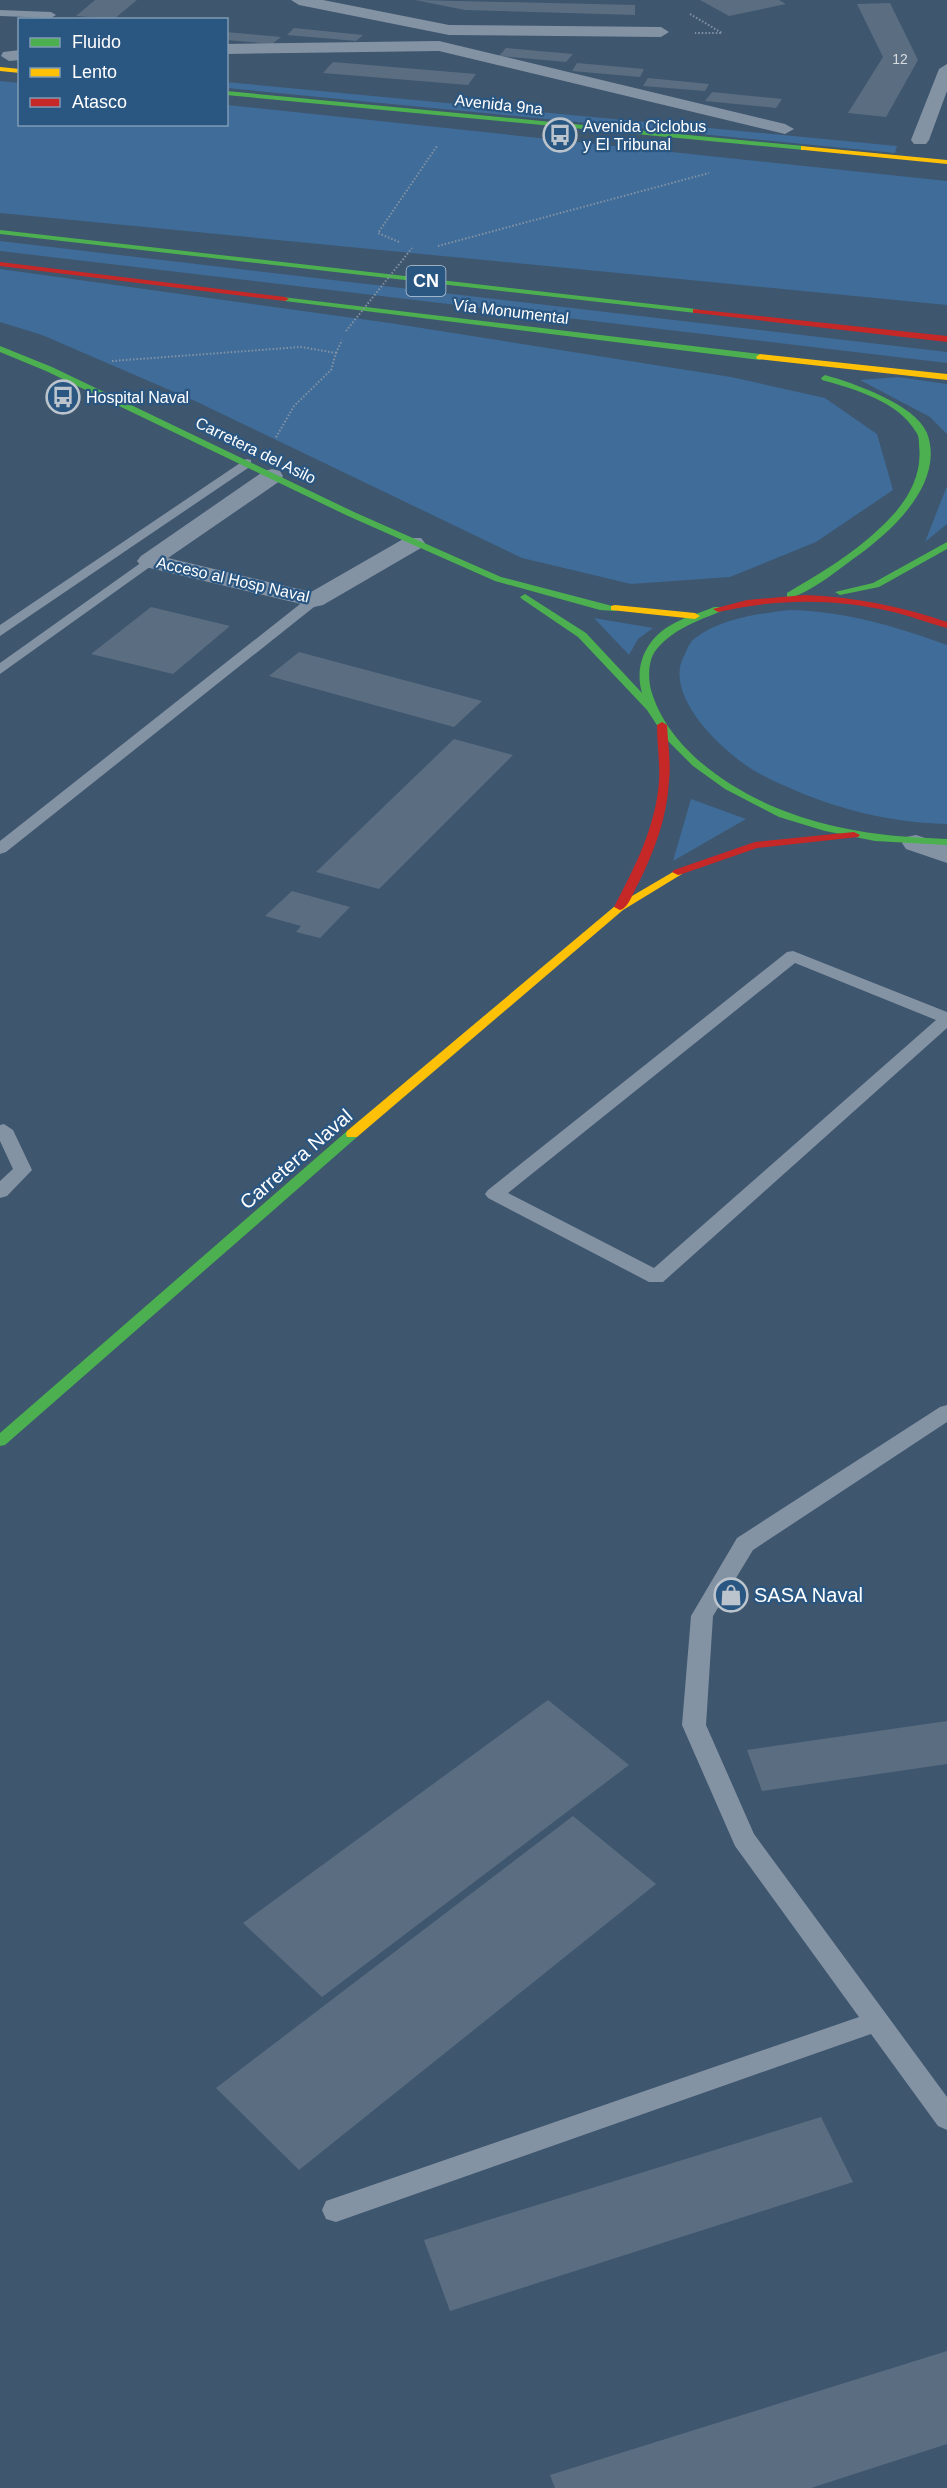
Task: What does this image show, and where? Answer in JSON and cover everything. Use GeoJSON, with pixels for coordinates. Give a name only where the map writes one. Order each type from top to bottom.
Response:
{"type":"FeatureCollection","features":[{"type":"Feature","properties":{"kind":"main road","name":"Avenida 9na"},"geometry":{"type":"LineString","coordinates":[[228,93],[457,117],[947,162]]}},
{"type":"Feature","properties":{"kind":"main road"},"geometry":{"type":"LineString","coordinates":[[690,121],[794,130]]}},
{"type":"Feature","properties":{"kind":"main road"},"geometry":{"type":"LineString","coordinates":[[911,158],[915,140],[938,142]]}},
{"type":"Feature","properties":{"kind":"main road","name":"Vía Monumental"},"geometry":{"type":"LineString","coordinates":[[0,232],[947,339]]}},
{"type":"Feature","properties":{"kind":"main road","name":"Vía Monumental"},"geometry":{"type":"LineString","coordinates":[[0,264],[709,352],[947,377]]}},
{"type":"Feature","properties":{"kind":"main road"},"geometry":{"type":"LineString","coordinates":[[852,328],[947,325]]}},
{"type":"Feature","properties":{"kind":"main road","name":"Carretera del Asilo"},"geometry":{"type":"LineString","coordinates":[[0,349],[49,369],[413,543],[498,579],[600,607],[695,616]]}},
{"type":"Feature","properties":{"kind":"main road"},"geometry":{"type":"LineString","coordinates":[[709,352],[816,375],[869,392],[897,410],[917,428],[933,451],[933,482],[912,513],[880,540],[790,595]]}},
{"type":"Feature","properties":{"kind":"main road"},"geometry":{"type":"LineString","coordinates":[[819,596],[876,585],[947,544]]}},
{"type":"Feature","properties":{"kind":"main road","name":"Carretera del Asilo"},"geometry":{"type":"LineString","coordinates":[[498,579],[582,635],[650,707]]}},
{"type":"Feature","properties":{"kind":"main road"},"geometry":{"type":"LineString","coordinates":[[947,625],[886,606],[819,596],[790,595],[695,616],[663,633],[646,656],[641,682],[650,707],[662,725],[688,754],[735,793],[768,809],[818,827],[854,835],[916,843],[947,842]]}},
{"type":"Feature","properties":{"kind":"main road","name":"Carretera Naval"},"geometry":{"type":"LineString","coordinates":[[620,908],[642,866],[656,828],[664,781],[662,725]]}},
{"type":"Feature","properties":{"kind":"main road","name":"Carretera Naval"},"geometry":{"type":"LineString","coordinates":[[0,1442],[463,1038],[620,908],[676,872],[714,856],[755,845],[854,835]]}},
{"type":"Feature","properties":{"kind":"street"},"geometry":{"type":"LineString","coordinates":[[299,0],[449,30],[661,32]]}},
{"type":"Feature","properties":{"kind":"street"},"geometry":{"type":"LineString","coordinates":[[440,46],[449,30]]}},
{"type":"Feature","properties":{"kind":"street"},"geometry":{"type":"LineString","coordinates":[[228,49],[440,46],[794,130]]}},
{"type":"Feature","properties":{"kind":"street"},"geometry":{"type":"LineString","coordinates":[[915,140],[947,69]]}},
{"type":"Feature","properties":{"kind":"street","name":"Acceso al Hosp Naval"},"geometry":{"type":"LineString","coordinates":[[149,561],[267,473]]}},
{"type":"Feature","properties":{"kind":"street","name":"Acceso al Hosp Naval"},"geometry":{"type":"LineString","coordinates":[[149,561],[314,600],[413,543]]}},
{"type":"Feature","properties":{"kind":"street"},"geometry":{"type":"LineString","coordinates":[[916,843],[947,855]]}},
{"type":"Feature","properties":{"kind":"lane"},"geometry":{"type":"LineString","coordinates":[[0,13],[51,15]]}},
{"type":"Feature","properties":{"kind":"lane"},"geometry":{"type":"LineString","coordinates":[[0,632],[246,463]]}},
{"type":"Feature","properties":{"kind":"lane"},"geometry":{"type":"LineString","coordinates":[[0,670],[149,561]]}},
{"type":"Feature","properties":{"kind":"lane"},"geometry":{"type":"LineString","coordinates":[[0,849],[314,600]]}},
{"type":"Feature","properties":{"kind":"lane"},"geometry":{"type":"LineString","coordinates":[[793,957],[947,1019],[656,1277],[495,1194],[793,957]]}},
{"type":"Feature","properties":{"kind":"lane"},"geometry":{"type":"LineString","coordinates":[[0,1192],[23,1170],[4,1130]]}},
{"type":"Feature","properties":{"kind":"lane"},"geometry":{"type":"LineString","coordinates":[[947,1412],[745,1544],[702,1616],[694,1725],[744,1839],[947,2118]]}},
{"type":"Feature","properties":{"kind":"lane"},"geometry":{"type":"LineString","coordinates":[[336,2211],[875,2022]]}},
{"type":"Feature","properties":{"kind":"path"},"geometry":{"type":"LineString","coordinates":[[346,331],[412,248],[378,233],[457,117]]}},
{"type":"Feature","properties":{"kind":"path"},"geometry":{"type":"LineString","coordinates":[[434,246],[444,246],[710,173]]}},
{"type":"Feature","properties":{"kind":"path"},"geometry":{"type":"LineString","coordinates":[[111,361],[254,352],[291,347],[320,347],[336,353],[336,363],[323,382],[295,405],[267,473]]}},
{"type":"Feature","properties":{"kind":"shaded area"},"geometry":{"type":"Polygon","coordinates":[[[0,81],[18,83],[18,126],[228,126],[228,105],[947,181],[947,305],[0,213],[0,81]]]}},
{"type":"Feature","properties":{"kind":"shaded area"},"geometry":{"type":"Polygon","coordinates":[[[228,82],[897,146],[895,153],[228,88],[228,82]]]}},
{"type":"Feature","properties":{"kind":"shaded area"},"geometry":{"type":"Polygon","coordinates":[[[0,241],[947,352],[947,363],[0,251],[0,241]]]}},
{"type":"Feature","properties":{"kind":"shaded area"},"geometry":{"type":"Polygon","coordinates":[[[0,269],[390,323],[731,377],[825,398],[877,434],[893,490],[816,542],[730,577],[631,584],[522,558],[195,401],[42,335],[0,322],[0,269]]]}},
{"type":"Feature","properties":{"kind":"shaded area"},"geometry":{"type":"Polygon","coordinates":[[[898,377],[947,384],[947,434],[930,417],[860,380],[898,377]]]}},
{"type":"Feature","properties":{"kind":"shaded area"},"geometry":{"type":"Polygon","coordinates":[[[947,486],[947,524],[925,542],[947,486]]]}},
{"type":"Feature","properties":{"kind":"shaded area"},"geometry":{"type":"Polygon","coordinates":[[[789,610],[830,613],[869,621],[947,645],[947,824],[875,816],[828,803],[782,785],[760,774],[730,753],[700,723],[681,688],[680,670],[691,642],[705,632],[727,622],[752,615],[789,610]]]}},
{"type":"Feature","properties":{"kind":"shaded area"},"geometry":{"type":"Polygon","coordinates":[[[594,618],[653,628],[638,639],[629,655],[594,618]]]}},
{"type":"Feature","properties":{"kind":"shaded area"},"geometry":{"type":"Polygon","coordinates":[[[691,799],[746,819],[673,861],[691,799]]]}},
{"type":"Feature","properties":{"kind":"building"},"geometry":{"type":"Polygon","coordinates":[[[95,0],[137,0],[115,18],[76,16],[95,0]]]}},
{"type":"Feature","properties":{"kind":"building"},"geometry":{"type":"Polygon","coordinates":[[[415,0],[635,5],[635,15],[465,10],[415,0]]]}},
{"type":"Feature","properties":{"kind":"building"},"geometry":{"type":"Polygon","coordinates":[[[700,0],[779,0],[786,4],[729,16],[700,0]]]}},
{"type":"Feature","properties":{"kind":"building"},"geometry":{"type":"Polygon","coordinates":[[[890,3],[918,60],[886,117],[848,113],[883,57],[857,4],[890,3]]]}},
{"type":"Feature","properties":{"kind":"building"},"geometry":{"type":"Polygon","coordinates":[[[294,28],[363,35],[356,41],[287,35],[294,28]]]}},
{"type":"Feature","properties":{"kind":"building"},"geometry":{"type":"Polygon","coordinates":[[[228,32],[281,37],[272,44],[228,40],[228,32]]]}},
{"type":"Feature","properties":{"kind":"building"},"geometry":{"type":"Polygon","coordinates":[[[506,48],[573,54],[566,62],[499,56],[506,48]]]}},
{"type":"Feature","properties":{"kind":"building"},"geometry":{"type":"Polygon","coordinates":[[[333,62],[476,74],[468,85],[323,73],[333,62]]]}},
{"type":"Feature","properties":{"kind":"building"},"geometry":{"type":"Polygon","coordinates":[[[577,63],[644,69],[640,77],[572,71],[577,63]]]}},
{"type":"Feature","properties":{"kind":"building"},"geometry":{"type":"Polygon","coordinates":[[[648,78],[709,84],[705,91],[643,86],[648,78]]]}},
{"type":"Feature","properties":{"kind":"building"},"geometry":{"type":"Polygon","coordinates":[[[712,92],[782,99],[776,108],[705,101],[712,92]]]}},
{"type":"Feature","properties":{"kind":"building"},"geometry":{"type":"Polygon","coordinates":[[[151,607],[230,626],[173,674],[91,654],[151,607]]]}},
{"type":"Feature","properties":{"kind":"building"},"geometry":{"type":"Polygon","coordinates":[[[299,652],[482,701],[454,727],[269,676],[299,652]]]}},
{"type":"Feature","properties":{"kind":"building"},"geometry":{"type":"Polygon","coordinates":[[[454,739],[513,755],[379,889],[316,872],[454,739]]]}},
{"type":"Feature","properties":{"kind":"building"},"geometry":{"type":"Polygon","coordinates":[[[292,891],[350,907],[320,938],[296,932],[301,926],[265,916],[292,891]]]}},
{"type":"Feature","properties":{"kind":"building"},"geometry":{"type":"Polygon","coordinates":[[[548,1700],[629,1765],[322,1997],[243,1923],[548,1700]]]}},
{"type":"Feature","properties":{"kind":"building"},"geometry":{"type":"Polygon","coordinates":[[[947,1721],[947,1764],[762,1791],[747,1750],[947,1721]]]}},
{"type":"Feature","properties":{"kind":"building"},"geometry":{"type":"Polygon","coordinates":[[[573,1816],[656,1884],[299,2170],[216,2088],[573,1816]]]}},
{"type":"Feature","properties":{"kind":"building"},"geometry":{"type":"Polygon","coordinates":[[[821,2117],[853,2182],[450,2311],[424,2240],[821,2117]]]}},
{"type":"Feature","properties":{"kind":"building"},"geometry":{"type":"Polygon","coordinates":[[[947,2351],[947,2444],[811,2488],[555,2488],[550,2475],[947,2351]]]}},
{"type":"Feature","properties":{"kind":"traffic: fast"},"geometry":{"type":"LineString","coordinates":[[228,93],[804,148]]}},
{"type":"Feature","properties":{"kind":"traffic: fast"},"geometry":{"type":"LineString","coordinates":[[0,232],[696,311]]}},
{"type":"Feature","properties":{"kind":"traffic: fast"},"geometry":{"type":"LineString","coordinates":[[285,299],[760,357]]}},
{"type":"Feature","properties":{"kind":"traffic: fast"},"geometry":{"type":"LineString","coordinates":[[0,349],[49,369],[351,514],[498,579],[600,607],[615,608]]}},
{"type":"Feature","properties":{"kind":"traffic: fast"},"geometry":{"type":"LineString","coordinates":[[790,595],[834,568],[883,530],[904,509],[919,485],[925,460],[922,433],[902,412],[866,391],[825,378]]}},
{"type":"Feature","properties":{"kind":"traffic: fast"},"geometry":{"type":"LineString","coordinates":[[840,592],[876,585],[947,545]]}},
{"type":"Feature","properties":{"kind":"traffic: fast"},"geometry":{"type":"LineString","coordinates":[[525,597],[582,635],[649,707]]}},
{"type":"Feature","properties":{"kind":"traffic: fast"},"geometry":{"type":"LineString","coordinates":[[718,609],[673,628],[649,651],[643,679],[651,708],[670,737],[697,764],[729,787],[783,815],[852,834],[899,840],[947,842]]}},
{"type":"Feature","properties":{"kind":"traffic: fast"},"geometry":{"type":"LineString","coordinates":[[0,1441],[352,1134]]}},
{"type":"Feature","properties":{"kind":"traffic: slow"},"geometry":{"type":"LineString","coordinates":[[0,69],[18,71]]}},
{"type":"Feature","properties":{"kind":"traffic: slow"},"geometry":{"type":"LineString","coordinates":[[804,148],[947,162]]}},
{"type":"Feature","properties":{"kind":"traffic: slow"},"geometry":{"type":"LineString","coordinates":[[760,357],[947,377]]}},
{"type":"Feature","properties":{"kind":"traffic: slow"},"geometry":{"type":"LineString","coordinates":[[615,608],[695,616]]}},
{"type":"Feature","properties":{"kind":"traffic: slow"},"geometry":{"type":"LineString","coordinates":[[352,1134],[619,908],[678,872]]}},
{"type":"Feature","properties":{"kind":"traffic: jam"},"geometry":{"type":"LineString","coordinates":[[0,264],[285,299]]}},
{"type":"Feature","properties":{"kind":"traffic: jam"},"geometry":{"type":"LineString","coordinates":[[696,311],[947,339]]}},
{"type":"Feature","properties":{"kind":"traffic: jam"},"geometry":{"type":"LineString","coordinates":[[718,609],[776,599],[834,599],[890,608],[947,625]]}},
{"type":"Feature","properties":{"kind":"traffic: jam"},"geometry":{"type":"LineString","coordinates":[[620,907],[643,862],[659,814],[664,781],[662,725]]}},
{"type":"Feature","properties":{"kind":"traffic: jam"},"geometry":{"type":"LineString","coordinates":[[678,872],[755,845],[854,835]]}},
{"type":"Feature","properties":{"kind":"place","name":"Avenida Ciclobus y El Tribunal"},"geometry":{"type":"Point","coordinates":[560,135]}},
{"type":"Feature","properties":{"kind":"place","name":"Hospital Naval"},"geometry":{"type":"Point","coordinates":[63,397]}},
{"type":"Feature","properties":{"kind":"place","name":"SASA Naval"},"geometry":{"type":"Point","coordinates":[731,1595]}}]}
